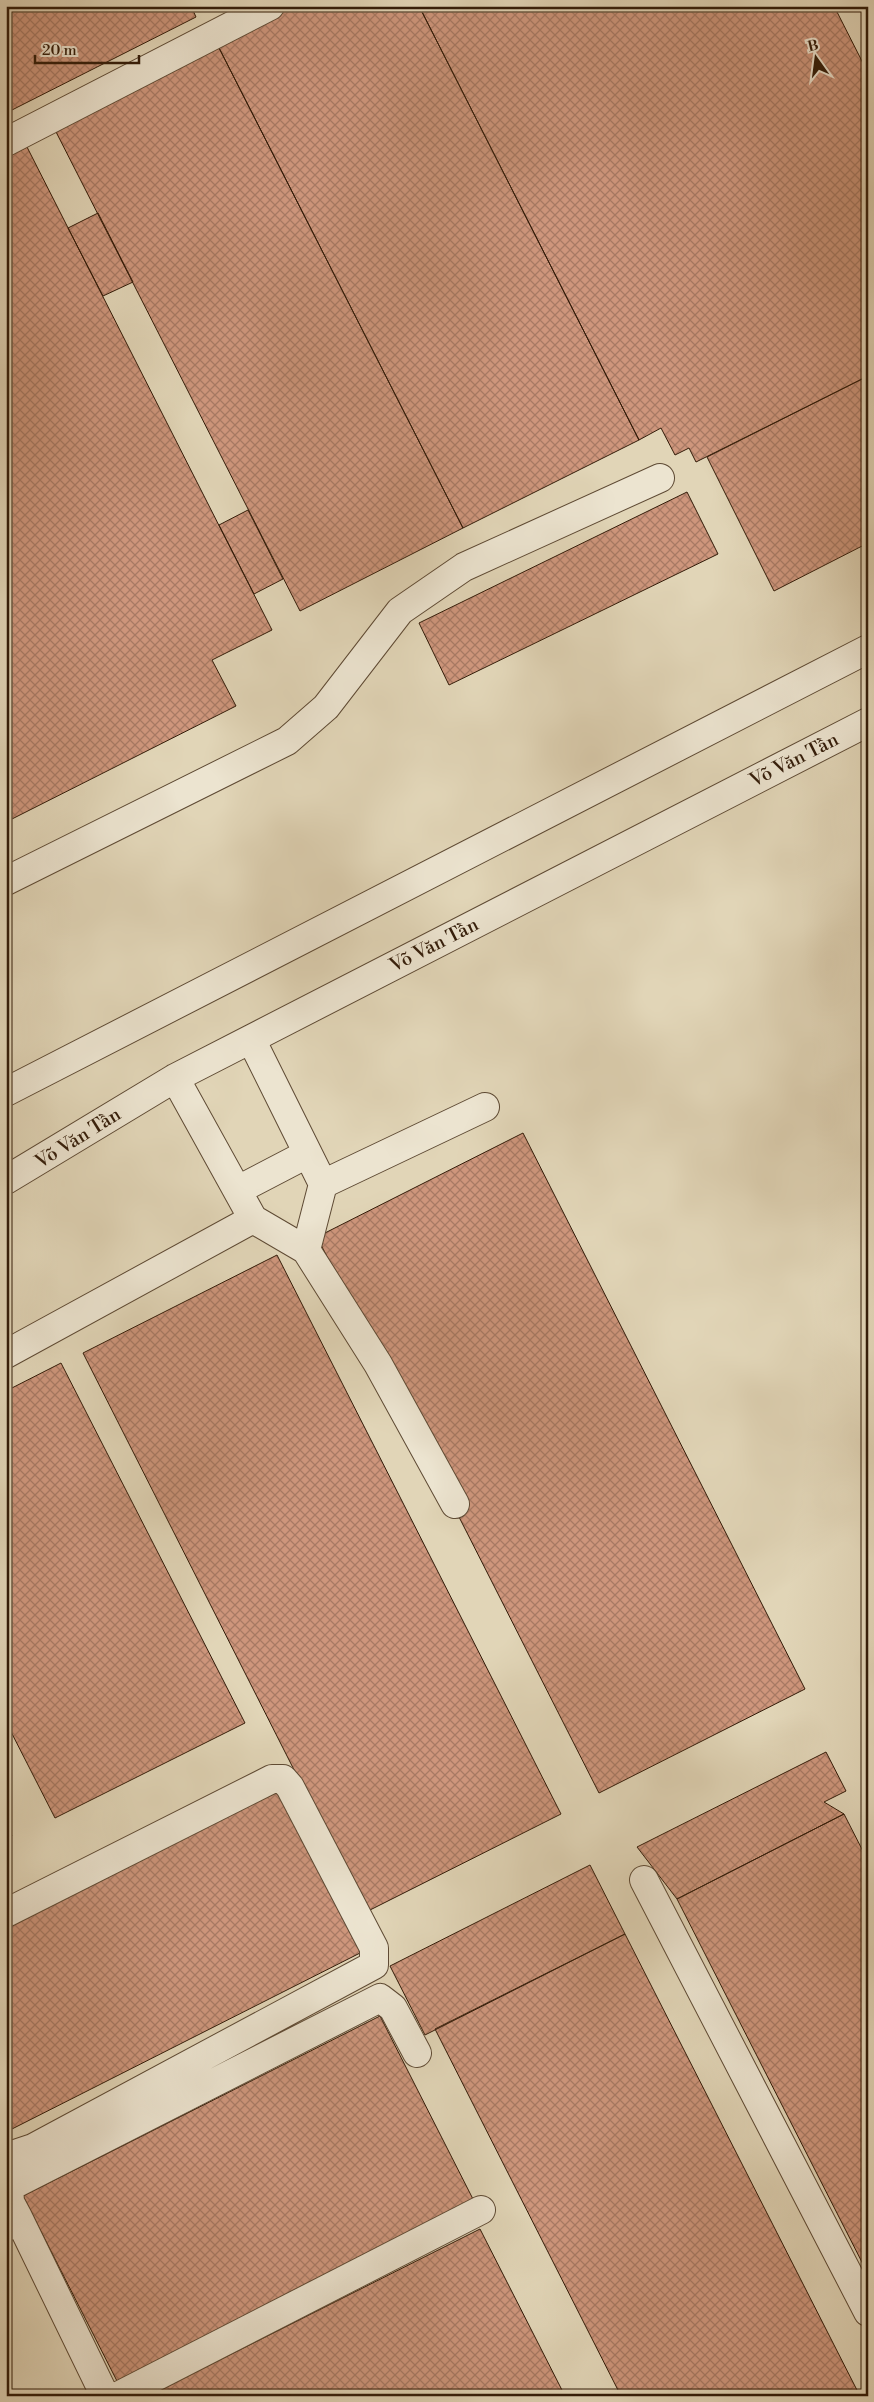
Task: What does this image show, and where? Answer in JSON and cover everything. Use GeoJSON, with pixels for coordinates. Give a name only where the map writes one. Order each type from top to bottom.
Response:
{"type":"FeatureCollection","features":[{"type":"Feature","properties":{"kind":"street"},"geometry":{"type":"LineString","coordinates":[[6,142],[270,6]]}},
{"type":"Feature","properties":{"kind":"street"},"geometry":{"type":"LineString","coordinates":[[6,881],[287,741],[326,706],[400,611],[464,567],[660,478]]}},
{"type":"Feature","properties":{"kind":"street"},"geometry":{"type":"LineString","coordinates":[[6,1092],[868,649]]}},
{"type":"Feature","properties":{"kind":"street","name":"Võ Văn Tần"},"geometry":{"type":"LineString","coordinates":[[6,1180],[175,1078],[868,722]]}},
{"type":"Feature","properties":{"kind":"street"},"geometry":{"type":"LineString","coordinates":[[251,1039],[322,1184],[306,1250]]}},
{"type":"Feature","properties":{"kind":"street"},"geometry":{"type":"LineString","coordinates":[[175,1078],[254,1219],[306,1250],[378,1364],[455,1504]]}},
{"type":"Feature","properties":{"kind":"street"},"geometry":{"type":"LineString","coordinates":[[322,1184],[485,1107]]}},
{"type":"Feature","properties":{"kind":"street"},"geometry":{"type":"LineString","coordinates":[[238,1190],[307,1154]]}},
{"type":"Feature","properties":{"kind":"street"},"geometry":{"type":"LineString","coordinates":[[6,1354],[254,1219]]}},
{"type":"Feature","properties":{"kind":"street"},"geometry":{"type":"LineString","coordinates":[[6,1913],[272,1779],[283,1779],[290,1786],[374,1948],[375,1957],[374,1965],[33,2148],[6,2157]]}},
{"type":"Feature","properties":{"kind":"street"},"geometry":{"type":"LineString","coordinates":[[644,1880],[868,2312]]}},
{"type":"Feature","properties":{"kind":"street"},"geometry":{"type":"LineString","coordinates":[[105,2396],[12,2222],[9,2187],[380,1998],[392,2008],[417,2053]]}},
{"type":"Feature","properties":{"kind":"street"},"geometry":{"type":"LineString","coordinates":[[118,2396],[481,2210]]}},
{"type":"Feature","properties":{"kind":"building"},"geometry":{"type":"Polygon","coordinates":[[[6,6],[191,6],[196,17],[6,113],[6,6]]]}},
{"type":"Feature","properties":{"kind":"building"},"geometry":{"type":"Polygon","coordinates":[[[286,6],[419,6],[639,440],[463,528],[216,42],[286,6]]]}},
{"type":"Feature","properties":{"kind":"building"},"geometry":{"type":"Polygon","coordinates":[[[419,6],[834,6],[868,73],[868,376],[696,462],[689,448],[675,455],[661,428],[639,440],[419,6]]]}},
{"type":"Feature","properties":{"kind":"building"},"geometry":{"type":"Polygon","coordinates":[[[216,42],[463,528],[300,611],[52,124],[216,42]]]}},
{"type":"Feature","properties":{"kind":"building"},"geometry":{"type":"Polygon","coordinates":[[[27,147],[272,630],[212,660],[236,706],[6,822],[6,157],[27,147]]]}},
{"type":"Feature","properties":{"kind":"building"},"geometry":{"type":"Polygon","coordinates":[[[98,213],[133,282],[103,296],[68,228],[98,213]]]}},
{"type":"Feature","properties":{"kind":"building"},"geometry":{"type":"Polygon","coordinates":[[[868,376],[868,543],[774,591],[707,457],[868,376]]]}},
{"type":"Feature","properties":{"kind":"building"},"geometry":{"type":"Polygon","coordinates":[[[687,492],[718,554],[449,685],[419,623],[687,492]]]}},
{"type":"Feature","properties":{"kind":"building"},"geometry":{"type":"Polygon","coordinates":[[[248,510],[283,579],[254,594],[219,525],[248,510]]]}},
{"type":"Feature","properties":{"kind":"building"},"geometry":{"type":"Polygon","coordinates":[[[523,1133],[805,1689],[599,1793],[317,1237],[523,1133]]]}},
{"type":"Feature","properties":{"kind":"building"},"geometry":{"type":"Polygon","coordinates":[[[277,1255],[561,1814],[366,1912],[83,1353],[277,1255]]]}},
{"type":"Feature","properties":{"kind":"building"},"geometry":{"type":"Polygon","coordinates":[[[61,1363],[245,1723],[55,1818],[6,1722],[6,1391],[61,1363]]]}},
{"type":"Feature","properties":{"kind":"building"},"geometry":{"type":"Polygon","coordinates":[[[826,1752],[846,1791],[824,1802],[844,1814],[677,1899],[637,1847],[826,1752]]]}},
{"type":"Feature","properties":{"kind":"building"},"geometry":{"type":"Polygon","coordinates":[[[277,1779],[364,1951],[6,2132],[6,1917],[277,1779]]]}},
{"type":"Feature","properties":{"kind":"building"},"geometry":{"type":"Polygon","coordinates":[[[844,1814],[868,1861],[868,2274],[677,1899],[844,1814]]]}},
{"type":"Feature","properties":{"kind":"building"},"geometry":{"type":"Polygon","coordinates":[[[6,1824],[12,1836],[6,1839],[6,1824]]]}},
{"type":"Feature","properties":{"kind":"building"},"geometry":{"type":"Polygon","coordinates":[[[590,1865],[625,1934],[425,2035],[390,1966],[590,1865]]]}},
{"type":"Feature","properties":{"kind":"building"},"geometry":{"type":"Polygon","coordinates":[[[625,1934],[860,2396],[621,2396],[435,2029],[625,1934]]]}},
{"type":"Feature","properties":{"kind":"building"},"geometry":{"type":"Polygon","coordinates":[[[380,2016],[476,2205],[119,2385],[23,2196],[380,2016]]]}},
{"type":"Feature","properties":{"kind":"building"},"geometry":{"type":"Polygon","coordinates":[[[480,2229],[565,2396],[148,2396],[480,2229]]]}}]}
